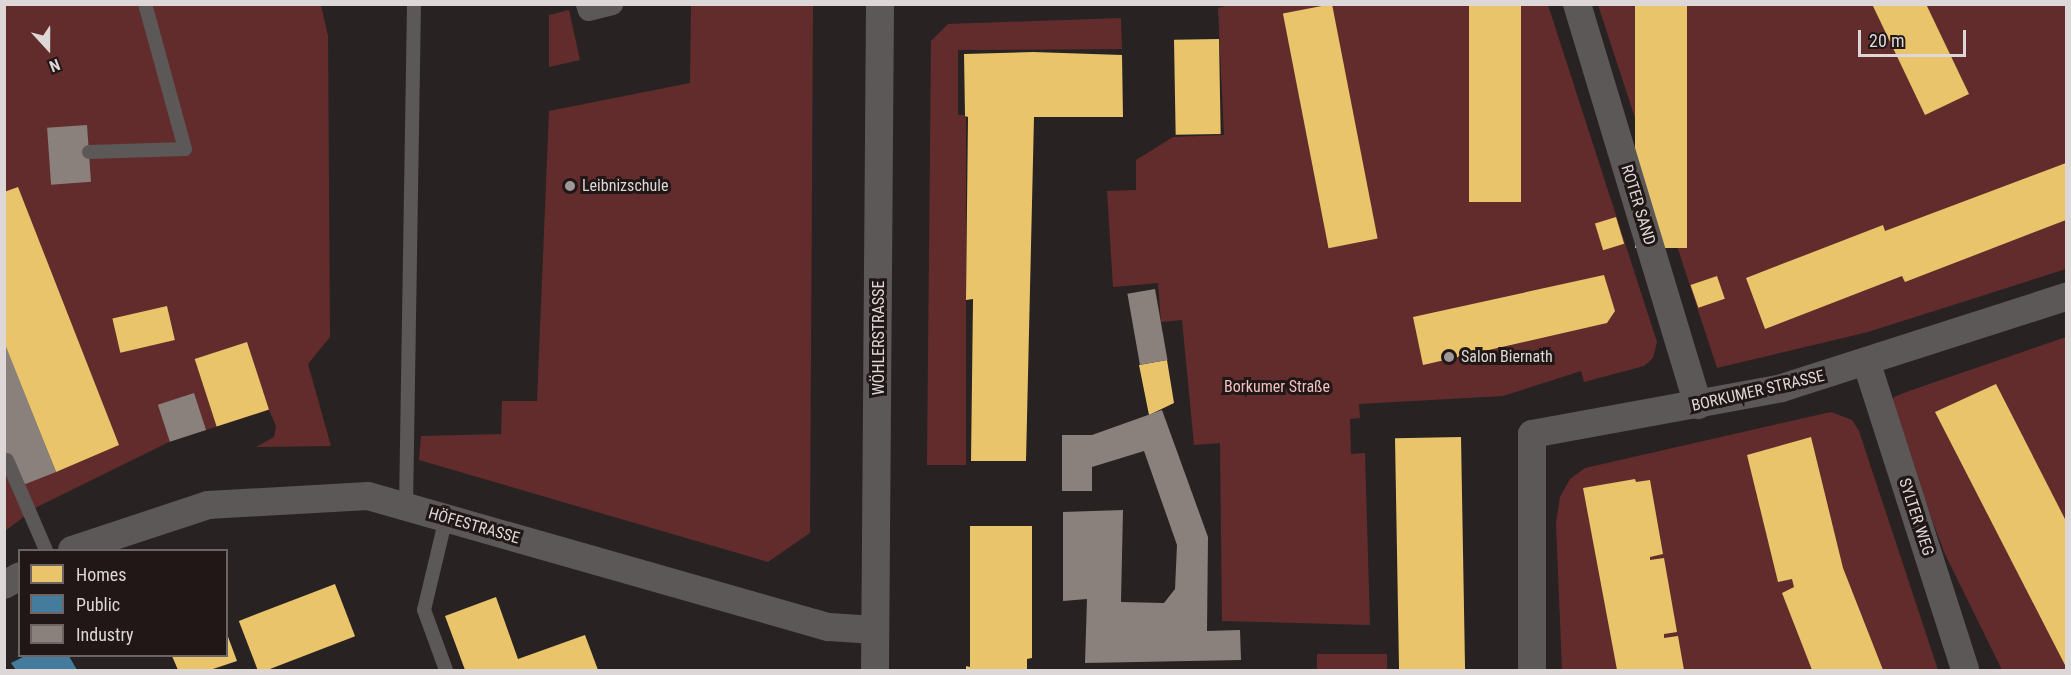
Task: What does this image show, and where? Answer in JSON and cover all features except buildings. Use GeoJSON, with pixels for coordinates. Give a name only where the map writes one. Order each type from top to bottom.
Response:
{"type":"FeatureCollection","features":[{"type":"Feature","properties":{"kind":"street"},"geometry":{"type":"LineString","coordinates":[[586,4],[588,10],[612,4]]}},
{"type":"Feature","properties":{"kind":"street","name":"WÖHLERSTRASSE"},"geometry":{"type":"LineString","coordinates":[[875,670],[880,4]]}},
{"type":"Feature","properties":{"kind":"street","name":"ROTER SAND"},"geometry":{"type":"LineString","coordinates":[[1577,4],[1698,405]]}},
{"type":"Feature","properties":{"kind":"street","name":"BORKUMER STRASSE"},"geometry":{"type":"LineString","coordinates":[[1532,670],[1532,434],[1782,388],[1867,364],[2067,297]]}},
{"type":"Feature","properties":{"kind":"street","name":"SYLTER WEG"},"geometry":{"type":"LineString","coordinates":[[1867,364],[1965,670]]}},
{"type":"Feature","properties":{"kind":"street","name":"HÖFESTRASSE"},"geometry":{"type":"LineString","coordinates":[[75,549],[208,505],[368,496],[829,627],[875,630]]}},
{"type":"Feature","properties":{"kind":"street"},"geometry":{"type":"LineString","coordinates":[[4,585],[18,577]]}},
{"type":"Feature","properties":{"kind":"lane"},"geometry":{"type":"LineString","coordinates":[[89,152],[185,148],[145,4]]}},
{"type":"Feature","properties":{"kind":"lane"},"geometry":{"type":"LineString","coordinates":[[406,507],[414,4]]}},
{"type":"Feature","properties":{"kind":"lane"},"geometry":{"type":"LineString","coordinates":[[7,460],[46,549]]}},
{"type":"Feature","properties":{"kind":"lane"},"geometry":{"type":"LineString","coordinates":[[446,518],[424,610],[446,670]]}},
{"type":"Feature","properties":{"kind":"green space","name":"Borkumer Straße"},"geometry":{"type":"Polygon","coordinates":[[[1233,4],[1548,5],[1657,342],[1653,358],[1644,366],[1584,382],[1581,371],[1503,396],[1359,404],[1360,418],[1350,419],[1351,454],[1365,453],[1370,625],[1222,621],[1220,443],[1194,445],[1182,320],[1161,322],[1158,283],[1113,287],[1107,191],[1136,190],[1136,160],[1173,137],[1224,135],[1218,8],[1233,4]]]}},
{"type":"Feature","properties":{"kind":"green space"},"geometry":{"type":"Polygon","coordinates":[[[4,5],[321,5],[328,36],[330,337],[308,364],[331,446],[256,447],[274,437],[276,426],[269,410],[171,441],[37,507],[5,531],[4,5]]]}},
{"type":"Feature","properties":{"kind":"green space"},"geometry":{"type":"Polygon","coordinates":[[[691,5],[813,5],[810,533],[768,562],[419,460],[421,436],[501,434],[502,401],[537,401],[549,111],[690,83],[691,5]]]}},
{"type":"Feature","properties":{"kind":"green space"},"geometry":{"type":"Polygon","coordinates":[[[1598,5],[2066,5],[2066,269],[1868,332],[1717,368],[1598,5]]]}},
{"type":"Feature","properties":{"kind":"green space"},"geometry":{"type":"Polygon","coordinates":[[[569,10],[580,60],[549,67],[549,15],[569,10]]]}},
{"type":"Feature","properties":{"kind":"green space"},"geometry":{"type":"Polygon","coordinates":[[[1121,18],[1122,49],[958,50],[958,115],[966,115],[966,465],[927,465],[931,41],[948,24],[1121,18]]]}},
{"type":"Feature","properties":{"kind":"green space"},"geometry":{"type":"Polygon","coordinates":[[[2066,337],[2066,670],[2002,670],[1945,554],[1890,408],[1894,397],[2066,337]]]}},
{"type":"Feature","properties":{"kind":"green space"},"geometry":{"type":"Polygon","coordinates":[[[1831,412],[1852,420],[1859,431],[1938,670],[1562,670],[1556,523],[1560,497],[1570,479],[1585,468],[1831,412]]]}},
{"type":"Feature","properties":{"kind":"green space"},"geometry":{"type":"Polygon","coordinates":[[[1317,654],[1387,654],[1387,670],[1317,670],[1317,654]]]}},
{"type":"Feature","properties":{"kind":"place","name":"Leibnizschule"},"geometry":{"type":"Point","coordinates":[570,186]}},
{"type":"Feature","properties":{"kind":"place","name":"Salon Biernath"},"geometry":{"type":"Point","coordinates":[1449,357]}}]}
